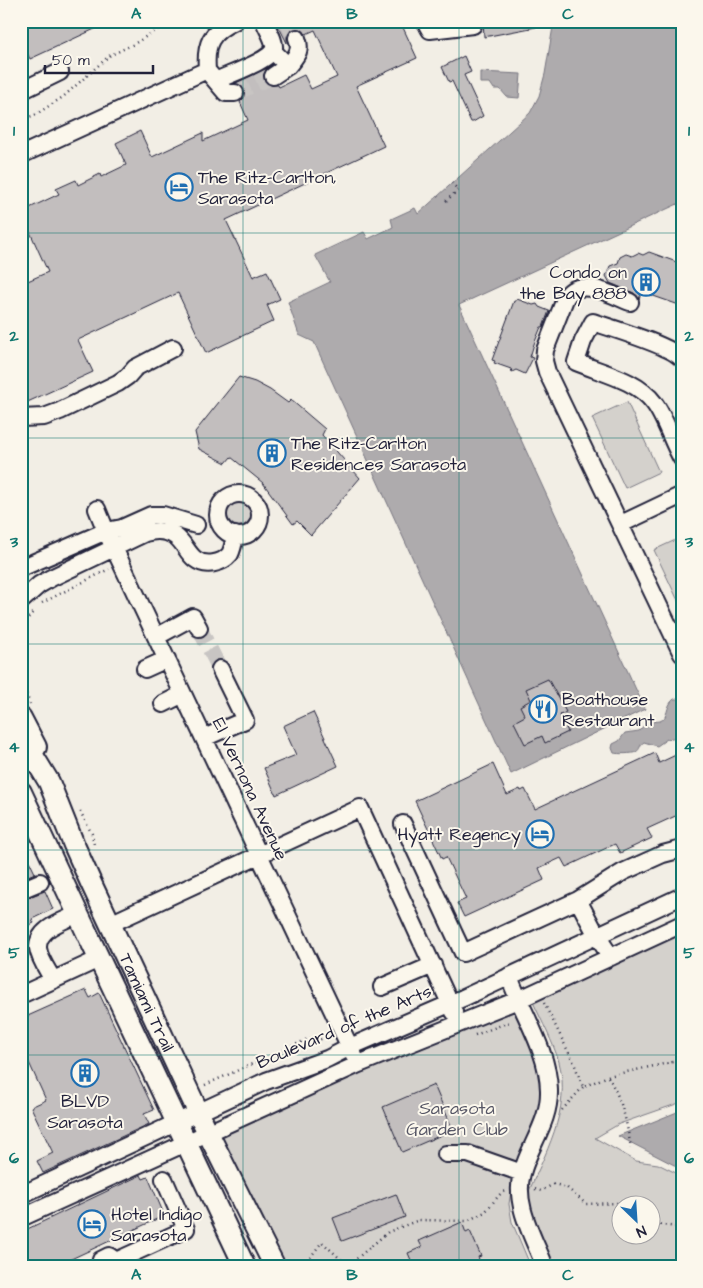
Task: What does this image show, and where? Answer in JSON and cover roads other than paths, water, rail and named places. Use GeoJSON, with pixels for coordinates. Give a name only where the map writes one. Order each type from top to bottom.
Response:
{"type":"FeatureCollection","features":[{"type":"Feature","properties":{"kind":"main road"},"geometry":{"type":"LineString","coordinates":[[26,712],[35,746],[49,782]]}},
{"type":"Feature","properties":{"kind":"main road","name":"Tamiami Trail"},"geometry":{"type":"LineString","coordinates":[[21,736],[49,782],[74,845],[110,924],[208,1133],[275,1267]]}},
{"type":"Feature","properties":{"kind":"main road","name":"Tamiami Trail"},"geometry":{"type":"LineString","coordinates":[[21,792],[245,1267]]}},
{"type":"Feature","properties":{"kind":"street"},"geometry":{"type":"LineString","coordinates":[[234,21],[211,37],[206,53],[211,75],[226,93],[235,93]]}},
{"type":"Feature","properties":{"kind":"street"},"geometry":{"type":"LineString","coordinates":[[21,155],[211,75],[266,58],[273,51],[274,44],[264,21]]}},
{"type":"Feature","properties":{"kind":"street"},"geometry":{"type":"LineString","coordinates":[[428,26],[474,25],[473,21]]}},
{"type":"Feature","properties":{"kind":"street"},"geometry":{"type":"LineString","coordinates":[[274,76],[288,66],[299,54],[300,46],[297,38]]}},
{"type":"Feature","properties":{"kind":"street"},"geometry":{"type":"LineString","coordinates":[[273,51],[288,66]]}},
{"type":"Feature","properties":{"kind":"street"},"geometry":{"type":"LineString","coordinates":[[21,91],[60,72]]}},
{"type":"Feature","properties":{"kind":"street"},"geometry":{"type":"LineString","coordinates":[[630,302],[591,288],[576,288],[570,291],[545,350],[544,360],[547,372],[682,654]]}},
{"type":"Feature","properties":{"kind":"street"},"geometry":{"type":"LineString","coordinates":[[682,359],[677,353],[665,348],[593,322],[583,341],[576,362],[637,386],[655,403],[682,458]]}},
{"type":"Feature","properties":{"kind":"street"},"geometry":{"type":"LineString","coordinates":[[21,418],[44,417],[60,411],[118,383],[135,368],[173,348]]}},
{"type":"Feature","properties":{"kind":"street"},"geometry":{"type":"LineString","coordinates":[[244,494],[255,501],[260,514],[256,527],[245,535],[235,535],[225,530],[220,525],[218,515],[220,504],[231,495],[244,494]]}},
{"type":"Feature","properties":{"kind":"street"},"geometry":{"type":"LineString","coordinates":[[621,524],[682,495]]}},
{"type":"Feature","properties":{"kind":"street","name":"El Vernona Avenue"},"geometry":{"type":"LineString","coordinates":[[97,509],[359,1064]]}},
{"type":"Feature","properties":{"kind":"street"},"geometry":{"type":"LineString","coordinates":[[21,568],[106,531],[122,528],[154,514],[163,515],[196,526]]}},
{"type":"Feature","properties":{"kind":"street"},"geometry":{"type":"LineString","coordinates":[[176,536],[218,515]]}},
{"type":"Feature","properties":{"kind":"street"},"geometry":{"type":"LineString","coordinates":[[28,606],[39,586],[51,578],[118,556],[128,540],[151,531],[162,531],[176,536],[194,558],[204,564],[226,558],[231,552],[235,535]]}},
{"type":"Feature","properties":{"kind":"street"},"geometry":{"type":"LineString","coordinates":[[156,637],[193,617],[199,628]]}},
{"type":"Feature","properties":{"kind":"street"},"geometry":{"type":"LineString","coordinates":[[145,669],[167,659]]}},
{"type":"Feature","properties":{"kind":"street"},"geometry":{"type":"LineString","coordinates":[[204,738],[245,720],[220,669]]}},
{"type":"Feature","properties":{"kind":"street"},"geometry":{"type":"LineString","coordinates":[[163,704],[184,694]]}},
{"type":"Feature","properties":{"kind":"street"},"geometry":{"type":"LineString","coordinates":[[110,924],[360,808],[459,1023]]}},
{"type":"Feature","properties":{"kind":"street"},"geometry":{"type":"LineString","coordinates":[[402,824],[463,953],[578,900],[623,872],[663,854],[682,850]]}},
{"type":"Feature","properties":{"kind":"street"},"geometry":{"type":"LineString","coordinates":[[21,890],[40,882]]}},
{"type":"Feature","properties":{"kind":"street","name":"Boulevard of the Arts"},"geometry":{"type":"LineString","coordinates":[[21,1195],[266,1081],[327,1059],[350,1047],[451,1004],[682,896]]}},
{"type":"Feature","properties":{"kind":"street"},"geometry":{"type":"LineString","coordinates":[[578,900],[597,936],[611,957]]}},
{"type":"Feature","properties":{"kind":"street"},"geometry":{"type":"LineString","coordinates":[[53,980],[38,948],[40,941],[44,932],[78,914]]}},
{"type":"Feature","properties":{"kind":"street"},"geometry":{"type":"LineString","coordinates":[[21,1218],[359,1064],[518,1000],[682,924]]}},
{"type":"Feature","properties":{"kind":"street"},"geometry":{"type":"LineString","coordinates":[[21,995],[99,959]]}},
{"type":"Feature","properties":{"kind":"street"},"geometry":{"type":"LineString","coordinates":[[382,988],[433,965]]}},
{"type":"Feature","properties":{"kind":"street"},"geometry":{"type":"LineString","coordinates":[[509,976],[547,1068],[550,1092],[548,1110],[529,1176],[524,1212],[545,1267]]}},
{"type":"Feature","properties":{"kind":"street"},"geometry":{"type":"LineString","coordinates":[[446,1154],[468,1154],[529,1176]]}},
{"type":"Feature","properties":{"kind":"street"},"geometry":{"type":"LineString","coordinates":[[99,1267],[101,1260],[106,1256],[112,1257],[117,1264],[186,1229],[164,1180]]}},
{"type":"Feature","properties":{"kind":"tunnel"},"geometry":{"type":"LineString","coordinates":[[287,21],[297,38]]}},
{"type":"Feature","properties":{"kind":"tunnel"},"geometry":{"type":"LineString","coordinates":[[235,93],[273,76]]}},
{"type":"Feature","properties":{"kind":"tunnel"},"geometry":{"type":"LineString","coordinates":[[199,628],[220,669]]}},
{"type":"Feature","properties":{"kind":"place","name":"The Ritz-Carlton, Sarasota"},"geometry":{"type":"Point","coordinates":[179,187]}},
{"type":"Feature","properties":{"kind":"place","name":"Condo on the Bay 888"},"geometry":{"type":"Point","coordinates":[646,282]}},
{"type":"Feature","properties":{"kind":"place","name":"The Ritz-Carlton Residences Sarasota"},"geometry":{"type":"Point","coordinates":[272,453]}},
{"type":"Feature","properties":{"kind":"place","name":"Boathouse Restaurant"},"geometry":{"type":"Point","coordinates":[543,709]}},
{"type":"Feature","properties":{"kind":"place","name":"Hyatt Regency"},"geometry":{"type":"Point","coordinates":[540,834]}},
{"type":"Feature","properties":{"kind":"place","name":"BLVD Sarasota"},"geometry":{"type":"Point","coordinates":[85,1073]}},
{"type":"Feature","properties":{"kind":"place","name":"Hotel Indigo Sarasota"},"geometry":{"type":"Point","coordinates":[92,1224]}},
{"type":"Feature","properties":{"kind":"park label","name":"Sarasota Garden Club"},"geometry":{"type":"Point","coordinates":[457,1118]}}]}
